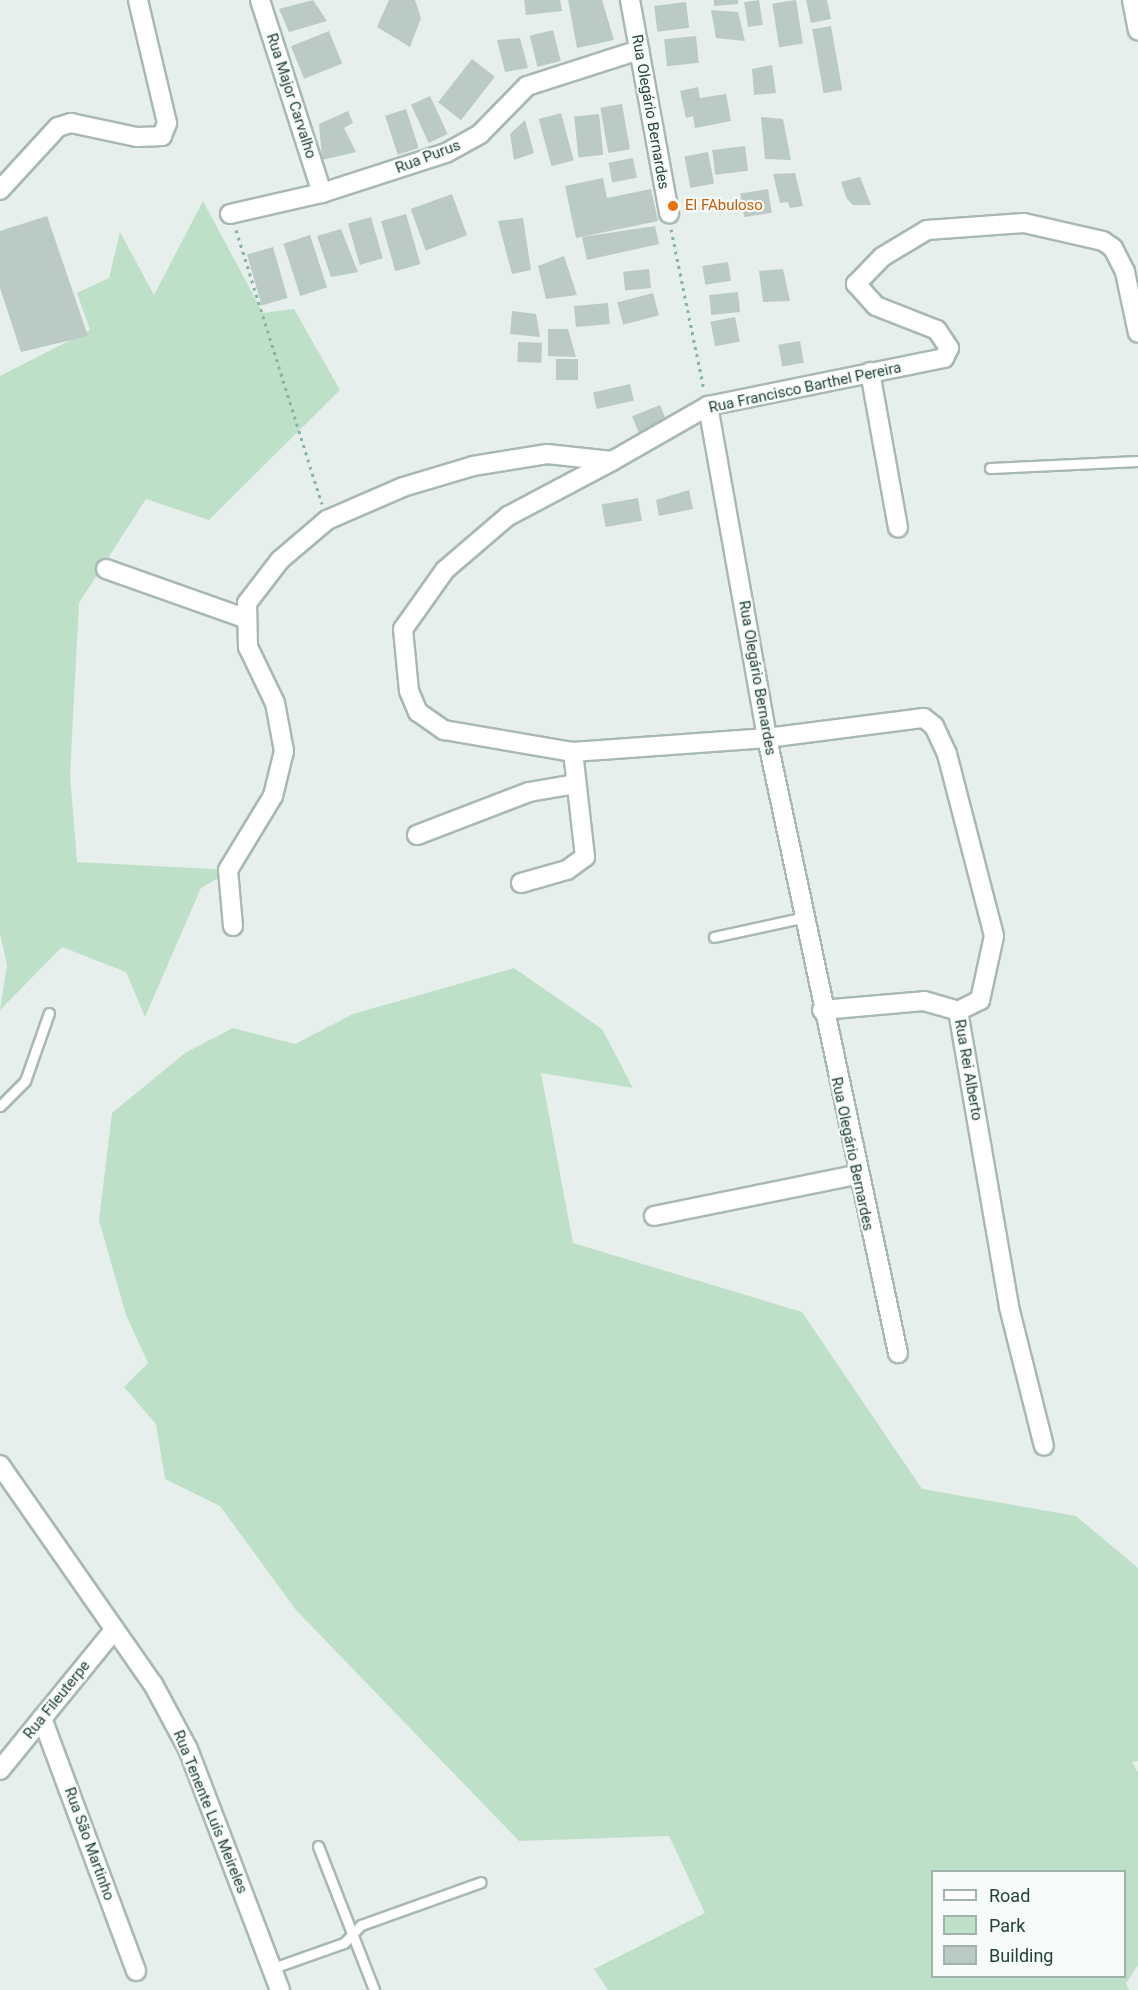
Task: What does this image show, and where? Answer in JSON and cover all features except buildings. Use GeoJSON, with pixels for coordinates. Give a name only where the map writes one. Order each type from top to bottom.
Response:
{"type":"FeatureCollection","features":[{"type":"Feature","properties":{"kind":"street"},"geometry":{"type":"LineString","coordinates":[[0,190],[58,127],[71,123],[137,137],[162,136],[167,123],[138,0]]}},
{"type":"Feature","properties":{"kind":"street","name":"Rua Major Carvalho"},"geometry":{"type":"LineString","coordinates":[[260,0],[322,193]]}},
{"type":"Feature","properties":{"kind":"street","name":"Rua Olegário Bernardes"},"geometry":{"type":"LineString","coordinates":[[630,0],[669,213]]}},
{"type":"Feature","properties":{"kind":"street"},"geometry":{"type":"LineString","coordinates":[[1132,0],[1138,30]]}},
{"type":"Feature","properties":{"kind":"street","name":"Rua Purus"},"geometry":{"type":"LineString","coordinates":[[231,214],[322,193],[446,153],[480,134],[527,86],[639,50]]}},
{"type":"Feature","properties":{"kind":"street","name":"Rua Francisco Barthel Pereira"},"geometry":{"type":"LineString","coordinates":[[924,718],[767,738],[573,752],[482,738],[429,722],[408,691],[400,643],[418,603],[475,541],[508,516],[612,461],[708,406],[870,372],[934,362],[949,348],[937,330],[876,306],[856,284],[882,257],[927,230],[1024,223],[1103,242],[1113,248],[1125,272],[1138,333]]}},
{"type":"Feature","properties":{"kind":"street"},"geometry":{"type":"LineString","coordinates":[[870,372],[898,528]]}},
{"type":"Feature","properties":{"kind":"street","name":"Rua Olegário Bernardes"},"geometry":{"type":"LineString","coordinates":[[708,406],[767,738],[806,917],[822,1010],[856,1175],[898,1353]]}},
{"type":"Feature","properties":{"kind":"street"},"geometry":{"type":"LineString","coordinates":[[233,926],[228,870],[273,796],[284,751],[275,703],[248,647],[244,618],[259,583],[327,520],[381,495],[473,466],[547,454],[612,461]]}},
{"type":"Feature","properties":{"kind":"street"},"geometry":{"type":"LineString","coordinates":[[106,569],[244,618]]}},
{"type":"Feature","properties":{"kind":"street","name":"Rua Rei Alberto"},"geometry":{"type":"LineString","coordinates":[[924,718],[944,742],[994,936],[980,1000],[958,1011],[1009,1307],[1044,1446]]}},
{"type":"Feature","properties":{"kind":"street"},"geometry":{"type":"LineString","coordinates":[[521,883],[567,870],[585,857],[573,752]]}},
{"type":"Feature","properties":{"kind":"street"},"geometry":{"type":"LineString","coordinates":[[417,835],[529,792],[576,784]]}},
{"type":"Feature","properties":{"kind":"street"},"geometry":{"type":"LineString","coordinates":[[822,1010],[924,1000],[958,1011]]}},
{"type":"Feature","properties":{"kind":"street"},"geometry":{"type":"LineString","coordinates":[[654,1216],[856,1175]]}},
{"type":"Feature","properties":{"kind":"street","name":"Rua Tenente Luís Meireles"},"geometry":{"type":"LineString","coordinates":[[0,1466],[114,1630],[188,1749],[280,1990]]}},
{"type":"Feature","properties":{"kind":"street","name":"Rua Fileuterpe"},"geometry":{"type":"LineString","coordinates":[[0,1770],[114,1630]]}},
{"type":"Feature","properties":{"kind":"street","name":"Rua São Martinho"},"geometry":{"type":"LineString","coordinates":[[42,1718],[136,1971]]}},
{"type":"Feature","properties":{"kind":"lane"},"geometry":{"type":"LineString","coordinates":[[990,468],[1138,461]]}},
{"type":"Feature","properties":{"kind":"lane"},"geometry":{"type":"LineString","coordinates":[[714,937],[806,917]]}},
{"type":"Feature","properties":{"kind":"lane"},"geometry":{"type":"LineString","coordinates":[[0,1106],[25,1081],[49,1013]]}},
{"type":"Feature","properties":{"kind":"lane"},"geometry":{"type":"LineString","coordinates":[[318,1846],[374,1990]]}},
{"type":"Feature","properties":{"kind":"lane"},"geometry":{"type":"LineString","coordinates":[[273,1968],[354,1936],[361,1926],[481,1882]]}},
{"type":"Feature","properties":{"kind":"path"},"geometry":{"type":"LineString","coordinates":[[669,213],[675,271],[708,406]]}},
{"type":"Feature","properties":{"kind":"path"},"geometry":{"type":"LineString","coordinates":[[231,214],[327,520]]}},
{"type":"Feature","properties":{"kind":"green space"},"geometry":{"type":"Polygon","coordinates":[[[203,201],[263,313],[294,309],[340,390],[209,520],[146,499],[79,603],[70,774],[77,862],[232,870],[201,888],[145,1017],[126,972],[62,947],[0,1010],[7,965],[0,934],[0,376],[90,330],[77,293],[109,278],[120,232],[154,295],[203,201]]]}},
{"type":"Feature","properties":{"kind":"green space"},"geometry":{"type":"Polygon","coordinates":[[[514,968],[602,1029],[633,1088],[541,1073],[573,1243],[802,1312],[922,1489],[1076,1516],[1138,1568],[1138,1761],[1132,1762],[1138,1772],[1138,1965],[1126,1983],[1129,1990],[608,1990],[594,1969],[705,1913],[669,1836],[519,1841],[296,1610],[220,1506],[165,1479],[156,1424],[124,1387],[148,1363],[126,1315],[99,1220],[112,1113],[185,1053],[233,1028],[295,1044],[353,1014],[514,968]]]}},
{"type":"Feature","properties":{"kind":"place","name":"El FAbuloso"},"geometry":{"type":"Point","coordinates":[673,206]}}]}
